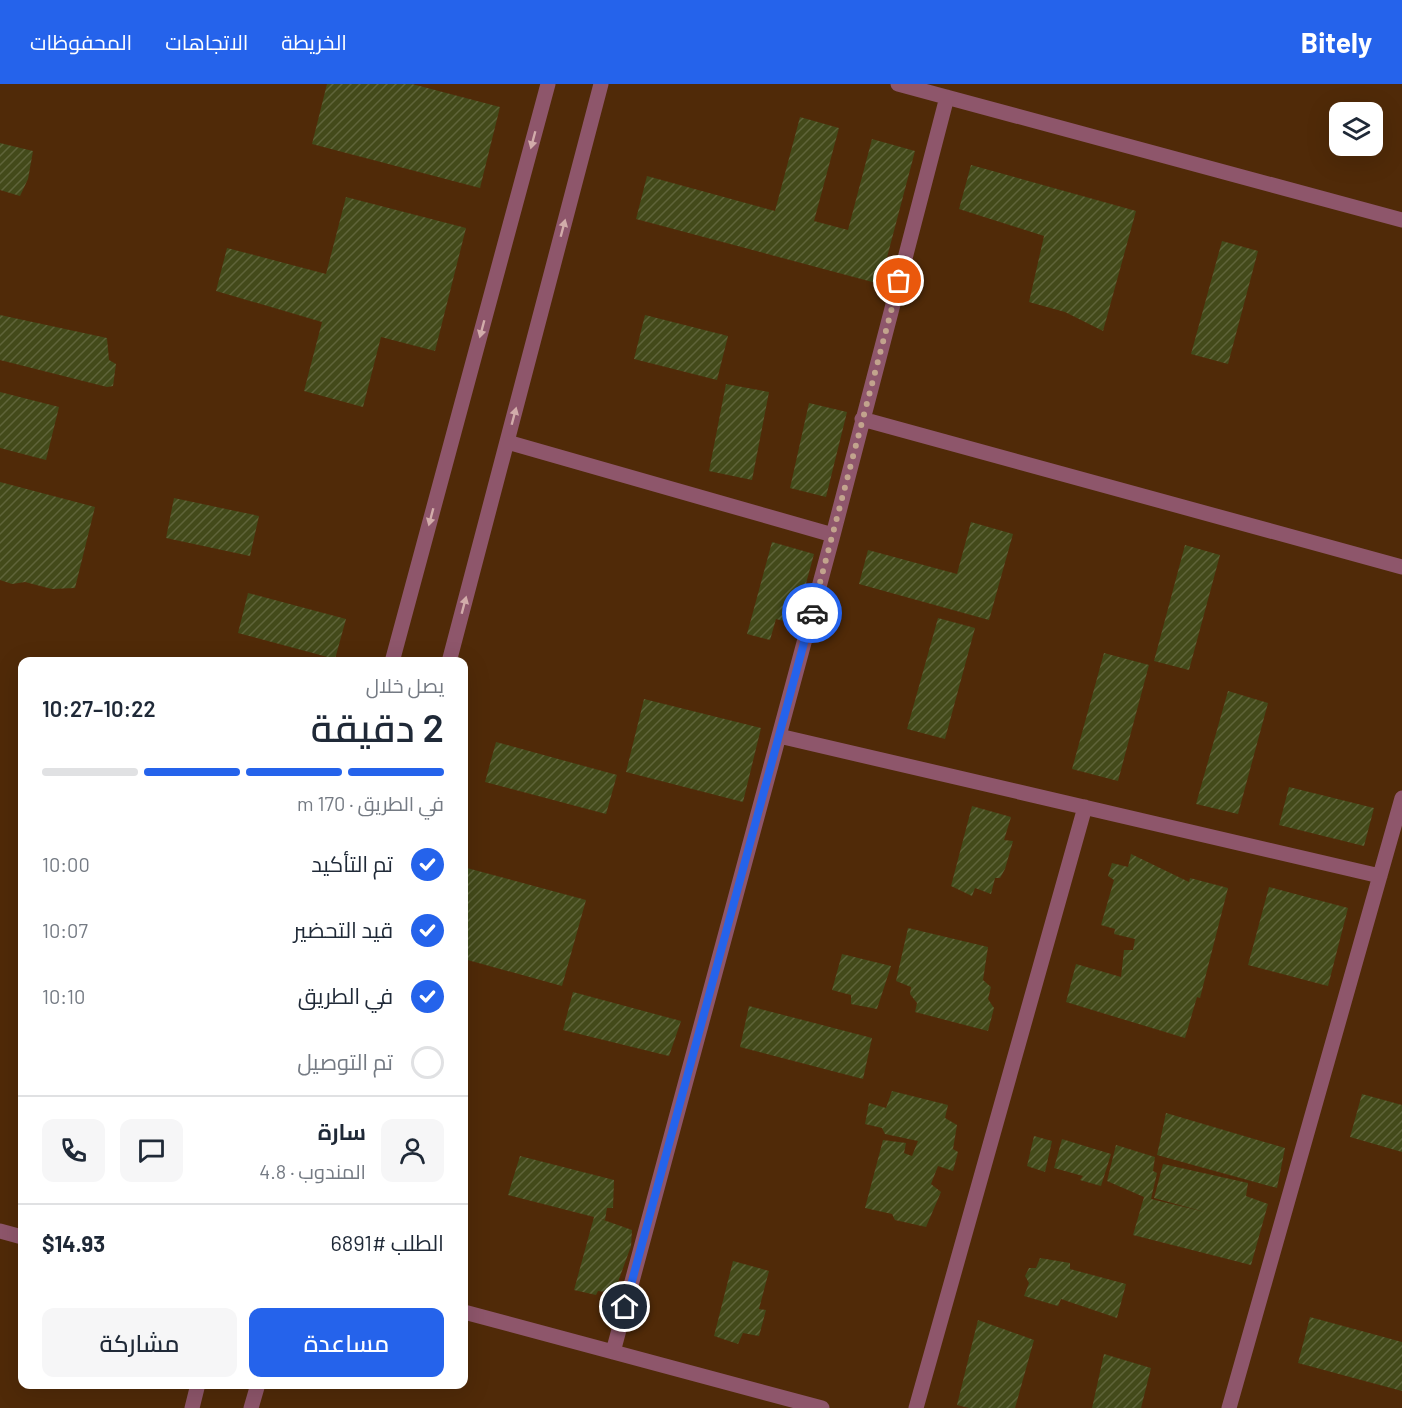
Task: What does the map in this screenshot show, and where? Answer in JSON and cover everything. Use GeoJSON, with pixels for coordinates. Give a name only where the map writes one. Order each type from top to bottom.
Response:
{"type":"FeatureCollection","features":[{"type":"Feature","properties":{"kind":"street"},"geometry":{"type":"LineString","coordinates":[[393,657],[548,84]]}},
{"type":"Feature","properties":{"kind":"street"},"geometry":{"type":"LineString","coordinates":[[450,657],[601,84]]}},
{"type":"Feature","properties":{"kind":"street"},"geometry":{"type":"LineString","coordinates":[[898,84],[1402,220]]}},
{"type":"Feature","properties":{"kind":"street"},"geometry":{"type":"LineString","coordinates":[[613,1352],[833,535],[947,97]]}},
{"type":"Feature","properties":{"kind":"street"},"geometry":{"type":"LineString","coordinates":[[862,419],[1402,567]]}},
{"type":"Feature","properties":{"kind":"street"},"geometry":{"type":"LineString","coordinates":[[507,442],[833,535]]}},
{"type":"Feature","properties":{"kind":"street"},"geometry":{"type":"LineString","coordinates":[[779,736],[1380,876]]}},
{"type":"Feature","properties":{"kind":"street"},"geometry":{"type":"LineString","coordinates":[[1229,1408],[1402,798]]}},
{"type":"Feature","properties":{"kind":"street"},"geometry":{"type":"LineString","coordinates":[[916,1408],[1085,807]]}},
{"type":"Feature","properties":{"kind":"street"},"geometry":{"type":"LineString","coordinates":[[0,1231],[18,1236]]}},
{"type":"Feature","properties":{"kind":"street"},"geometry":{"type":"LineString","coordinates":[[468,1313],[822,1408]]}},
{"type":"Feature","properties":{"kind":"street"},"geometry":{"type":"LineString","coordinates":[[192,1408],[197,1389]]}},
{"type":"Feature","properties":{"kind":"street"},"geometry":{"type":"LineString","coordinates":[[251,1408],[257,1389]]}},
{"type":"Feature","properties":{"kind":"building"},"geometry":{"type":"Polygon","coordinates":[[[327,84],[412,84],[500,107],[480,188],[312,144],[327,84]]]}},
{"type":"Feature","properties":{"kind":"building"},"geometry":{"type":"Polygon","coordinates":[[[800,117],[839,128],[814,221],[848,230],[872,139],[915,151],[880,284],[636,219],[647,176],[775,211],[800,117]]]}},
{"type":"Feature","properties":{"kind":"building"},"geometry":{"type":"Polygon","coordinates":[[[0,143],[33,151],[28,179],[20,196],[0,190],[0,143]]]}},
{"type":"Feature","properties":{"kind":"building"},"geometry":{"type":"Polygon","coordinates":[[[971,165],[1136,211],[1103,331],[1065,312],[1029,302],[1044,236],[959,209],[971,165]]]}},
{"type":"Feature","properties":{"kind":"building"},"geometry":{"type":"Polygon","coordinates":[[[346,197],[466,228],[435,351],[381,337],[363,407],[304,391],[322,322],[216,291],[227,248],[326,274],[346,197]]]}},
{"type":"Feature","properties":{"kind":"building"},"geometry":{"type":"Polygon","coordinates":[[[1222,241],[1258,251],[1228,364],[1191,354],[1222,241]]]}},
{"type":"Feature","properties":{"kind":"building"},"geometry":{"type":"Polygon","coordinates":[[[0,315],[107,338],[109,360],[116,364],[113,386],[107,387],[0,360],[0,315]]]}},
{"type":"Feature","properties":{"kind":"building"},"geometry":{"type":"Polygon","coordinates":[[[645,315],[728,336],[717,380],[634,359],[645,315]]]}},
{"type":"Feature","properties":{"kind":"building"},"geometry":{"type":"Polygon","coordinates":[[[726,384],[769,392],[752,480],[709,471],[726,384]]]}},
{"type":"Feature","properties":{"kind":"building"},"geometry":{"type":"Polygon","coordinates":[[[0,392],[59,407],[46,460],[0,448],[0,392]]]}},
{"type":"Feature","properties":{"kind":"building"},"geometry":{"type":"Polygon","coordinates":[[[809,403],[847,412],[826,497],[790,488],[809,403]]]}},
{"type":"Feature","properties":{"kind":"building"},"geometry":{"type":"Polygon","coordinates":[[[0,482],[95,507],[75,588],[52,589],[25,582],[12,584],[0,580],[0,482]]]}},
{"type":"Feature","properties":{"kind":"building"},"geometry":{"type":"Polygon","coordinates":[[[174,498],[259,516],[250,556],[166,538],[174,498]]]}},
{"type":"Feature","properties":{"kind":"building"},"geometry":{"type":"Polygon","coordinates":[[[971,522],[1013,534],[989,620],[859,584],[868,550],[957,574],[971,522]]]}},
{"type":"Feature","properties":{"kind":"building"},"geometry":{"type":"Polygon","coordinates":[[[772,542],[814,554],[795,624],[776,619],[770,640],[747,634],[772,542]]]}},
{"type":"Feature","properties":{"kind":"building"},"geometry":{"type":"Polygon","coordinates":[[[1185,545],[1220,555],[1189,670],[1154,661],[1185,545]]]}},
{"type":"Feature","properties":{"kind":"building"},"geometry":{"type":"Polygon","coordinates":[[[248,593],[346,619],[336,657],[328,657],[238,633],[248,593]]]}},
{"type":"Feature","properties":{"kind":"building"},"geometry":{"type":"Polygon","coordinates":[[[938,618],[975,628],[945,739],[907,729],[938,618]]]}},
{"type":"Feature","properties":{"kind":"building"},"geometry":{"type":"Polygon","coordinates":[[[1104,653],[1149,665],[1118,781],[1072,769],[1104,653]]]}},
{"type":"Feature","properties":{"kind":"building"},"geometry":{"type":"Polygon","coordinates":[[[1228,691],[1268,703],[1238,814],[1196,804],[1228,691]]]}},
{"type":"Feature","properties":{"kind":"building"},"geometry":{"type":"Polygon","coordinates":[[[644,699],[761,728],[743,802],[626,772],[644,699]]]}},
{"type":"Feature","properties":{"kind":"building"},"geometry":{"type":"Polygon","coordinates":[[[496,742],[617,775],[606,814],[485,782],[496,742]]]}},
{"type":"Feature","properties":{"kind":"building"},"geometry":{"type":"Polygon","coordinates":[[[1289,787],[1374,808],[1364,846],[1279,825],[1289,787]]]}},
{"type":"Feature","properties":{"kind":"building"},"geometry":{"type":"Polygon","coordinates":[[[972,806],[1011,817],[1004,840],[1013,841],[1005,869],[1000,878],[995,878],[991,894],[975,888],[972,896],[951,886],[972,806]]]}},
{"type":"Feature","properties":{"kind":"building"},"geometry":{"type":"Polygon","coordinates":[[[1131,854],[1189,882],[1190,878],[1228,888],[1200,998],[1197,997],[1185,1038],[1066,1002],[1076,964],[1121,977],[1124,950],[1133,950],[1135,939],[1114,934],[1115,929],[1101,925],[1114,880],[1108,876],[1112,863],[1128,867],[1131,854]]]}},
{"type":"Feature","properties":{"kind":"building"},"geometry":{"type":"Polygon","coordinates":[[[468,868],[586,900],[562,986],[468,960],[468,868]]]}},
{"type":"Feature","properties":{"kind":"building"},"geometry":{"type":"Polygon","coordinates":[[[1269,887],[1348,908],[1328,986],[1248,965],[1269,887]]]}},
{"type":"Feature","properties":{"kind":"building"},"geometry":{"type":"Polygon","coordinates":[[[908,928],[988,947],[983,980],[991,987],[988,999],[994,1008],[988,1031],[915,1012],[917,1003],[910,994],[911,987],[896,981],[908,928]]]}},
{"type":"Feature","properties":{"kind":"building"},"geometry":{"type":"Polygon","coordinates":[[[842,954],[891,966],[877,1009],[851,1004],[851,995],[832,990],[842,954]]]}},
{"type":"Feature","properties":{"kind":"building"},"geometry":{"type":"Polygon","coordinates":[[[573,992],[681,1021],[669,1056],[563,1030],[573,992]]]}},
{"type":"Feature","properties":{"kind":"building"},"geometry":{"type":"Polygon","coordinates":[[[749,1006],[872,1038],[863,1079],[740,1047],[749,1006]]]}},
{"type":"Feature","properties":{"kind":"building"},"geometry":{"type":"Polygon","coordinates":[[[892,1091],[948,1105],[945,1118],[957,1125],[953,1149],[958,1152],[953,1171],[938,1166],[931,1184],[941,1192],[926,1227],[895,1220],[892,1214],[865,1208],[883,1140],[906,1143],[904,1153],[912,1156],[918,1141],[885,1134],[882,1128],[865,1124],[869,1103],[886,1108],[892,1091]]]}},
{"type":"Feature","properties":{"kind":"building"},"geometry":{"type":"Polygon","coordinates":[[[1362,1094],[1402,1105],[1402,1152],[1350,1137],[1362,1094]]]}},
{"type":"Feature","properties":{"kind":"building"},"geometry":{"type":"Polygon","coordinates":[[[1166,1113],[1285,1148],[1277,1188],[1157,1155],[1166,1113]]]}},
{"type":"Feature","properties":{"kind":"building"},"geometry":{"type":"Polygon","coordinates":[[[1034,1136],[1052,1141],[1045,1172],[1027,1166],[1034,1136]]]}},
{"type":"Feature","properties":{"kind":"building"},"geometry":{"type":"Polygon","coordinates":[[[1062,1139],[1111,1154],[1101,1186],[1080,1180],[1083,1176],[1054,1168],[1062,1139]]]}},
{"type":"Feature","properties":{"kind":"building"},"geometry":{"type":"Polygon","coordinates":[[[1116,1145],[1155,1157],[1153,1171],[1157,1173],[1151,1199],[1205,1212],[1154,1198],[1163,1164],[1248,1183],[1246,1196],[1268,1204],[1251,1265],[1133,1235],[1144,1197],[1107,1181],[1116,1145]]]}},
{"type":"Feature","properties":{"kind":"building"},"geometry":{"type":"Polygon","coordinates":[[[520,1156],[614,1180],[613,1208],[607,1208],[605,1220],[598,1218],[632,1230],[631,1246],[614,1293],[598,1291],[596,1295],[574,1290],[594,1217],[508,1195],[520,1156]]]}},
{"type":"Feature","properties":{"kind":"building"},"geometry":{"type":"Polygon","coordinates":[[[1040,1258],[1070,1263],[1070,1269],[1126,1284],[1117,1318],[1061,1299],[1058,1306],[1024,1296],[1029,1283],[1025,1276],[1029,1268],[1036,1268],[1040,1258]]]}},
{"type":"Feature","properties":{"kind":"building"},"geometry":{"type":"Polygon","coordinates":[[[733,1261],[769,1271],[759,1309],[766,1310],[759,1336],[743,1333],[738,1344],[714,1336],[733,1261]]]}},
{"type":"Feature","properties":{"kind":"building"},"geometry":{"type":"Polygon","coordinates":[[[1310,1317],[1402,1342],[1402,1391],[1298,1363],[1310,1317]]]}},
{"type":"Feature","properties":{"kind":"building"},"geometry":{"type":"Polygon","coordinates":[[[978,1320],[1034,1340],[1015,1408],[969,1408],[957,1405],[978,1320]]]}},
{"type":"Feature","properties":{"kind":"building"},"geometry":{"type":"Polygon","coordinates":[[[1104,1354],[1151,1368],[1141,1408],[1092,1408],[1104,1354]]]}},
{"type":"Feature","properties":{"kind":"way so far"},"geometry":{"type":"LineString","coordinates":[[812,613],[899,281]]}},
{"type":"Feature","properties":{"kind":"route"},"geometry":{"type":"LineString","coordinates":[[625,1307],[812,613]]}}]}
